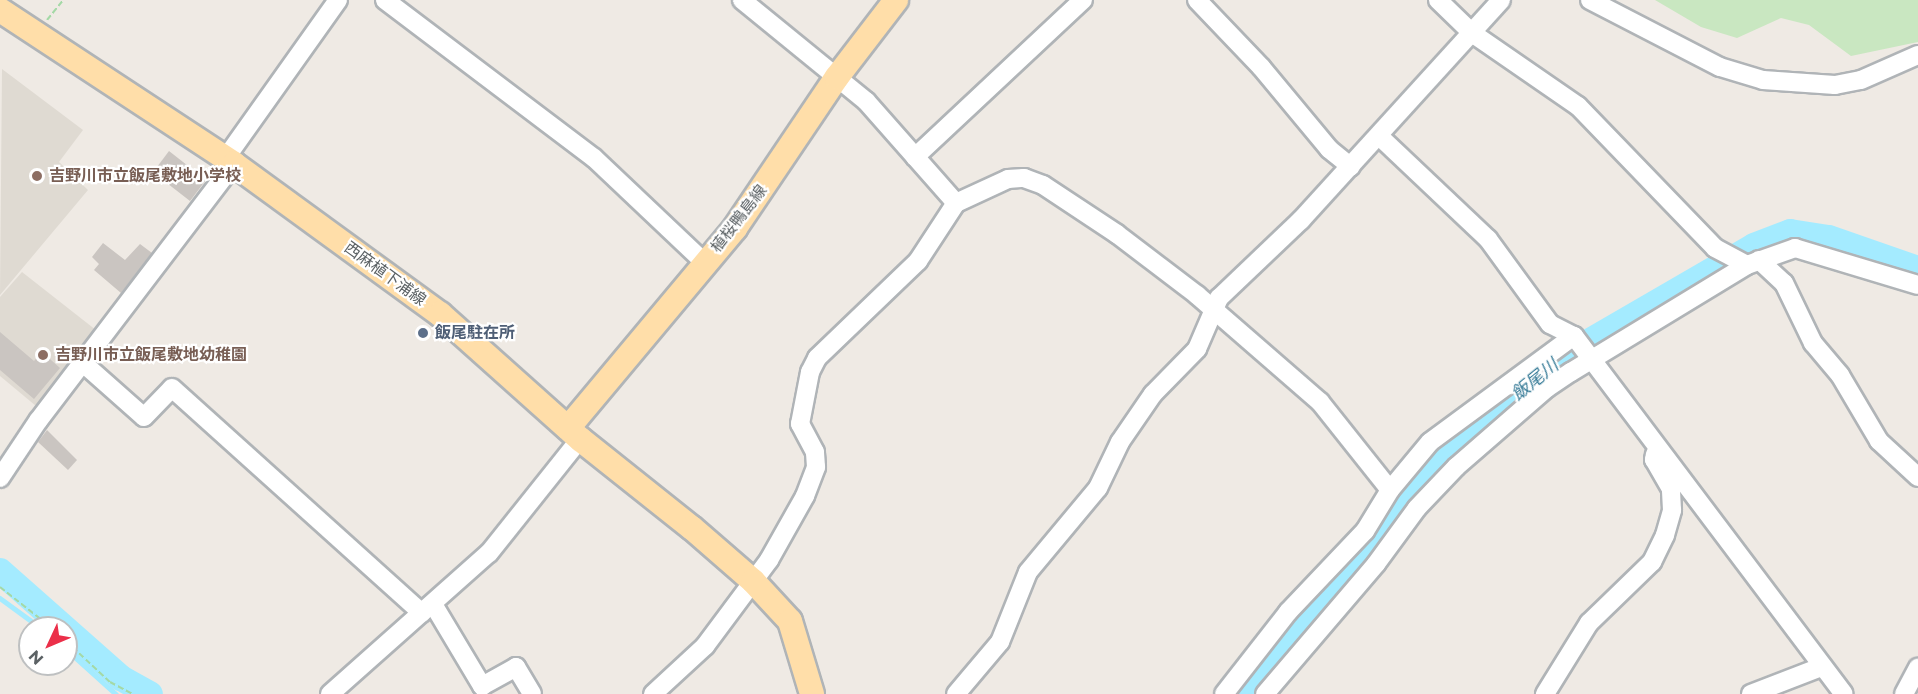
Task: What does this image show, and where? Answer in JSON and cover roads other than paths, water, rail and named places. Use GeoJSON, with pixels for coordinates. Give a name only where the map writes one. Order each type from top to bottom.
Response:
{"type":"FeatureCollection","features":[{"type":"Feature","properties":{"kind":"main road","name":"植桜鴨島線"},"geometry":{"type":"LineString","coordinates":[[574,434],[704,262],[754,203],[837,77],[896,0]]}},
{"type":"Feature","properties":{"kind":"main road","name":"西麻植下浦線"},"geometry":{"type":"LineString","coordinates":[[0,10],[230,161],[440,314],[574,434],[692,528],[753,581],[790,621],[812,694]]}},
{"type":"Feature","properties":{"kind":"street"},"geometry":{"type":"LineString","coordinates":[[0,478],[230,161],[338,0]]}},
{"type":"Feature","properties":{"kind":"street"},"geometry":{"type":"LineString","coordinates":[[385,0],[594,158],[704,262]]}},
{"type":"Feature","properties":{"kind":"street"},"geometry":{"type":"LineString","coordinates":[[742,0],[866,101],[956,203]]}},
{"type":"Feature","properties":{"kind":"street"},"geometry":{"type":"LineString","coordinates":[[915,157],[1083,0]]}},
{"type":"Feature","properties":{"kind":"street"},"geometry":{"type":"LineString","coordinates":[[1197,0],[1261,67],[1329,149],[1351,167]]}},
{"type":"Feature","properties":{"kind":"street"},"geometry":{"type":"LineString","coordinates":[[1438,0],[1472,33],[1578,106],[1715,248],[1753,262],[1784,284],[1814,343],[1840,375],[1879,441],[1918,477]]}},
{"type":"Feature","properties":{"kind":"street"},"geometry":{"type":"LineString","coordinates":[[956,694],[1000,642],[1028,572],[1098,488],[1120,442],[1153,394],[1197,349],[1211,310],[1351,167],[1501,0]]}},
{"type":"Feature","properties":{"kind":"street"},"geometry":{"type":"LineString","coordinates":[[1590,0],[1720,67],[1763,80],[1835,85],[1861,80],[1918,55]]}},
{"type":"Feature","properties":{"kind":"street"},"geometry":{"type":"LineString","coordinates":[[1379,136],[1488,239],[1550,324],[1574,336],[1821,667],[1844,694]]}},
{"type":"Feature","properties":{"kind":"street"},"geometry":{"type":"LineString","coordinates":[[653,694],[705,646],[753,581],[789,525],[816,467],[815,452],[800,424],[806,388],[817,358],[918,261],[956,203],[1008,179],[1024,178],[1043,185],[1117,234],[1211,310],[1320,402],[1390,490]]}},
{"type":"Feature","properties":{"kind":"street"},"geometry":{"type":"LineString","coordinates":[[1265,694],[1376,564],[1417,508],[1448,475],[1547,388],[1592,359],[1753,262],[1795,248],[1918,285]]}},
{"type":"Feature","properties":{"kind":"street"},"geometry":{"type":"LineString","coordinates":[[1224,694],[1288,612],[1365,531],[1390,490],[1430,442],[1574,336]]}},
{"type":"Feature","properties":{"kind":"street"},"geometry":{"type":"LineString","coordinates":[[83,363],[144,417],[172,388],[427,608],[482,686],[516,667],[532,694]]}},
{"type":"Feature","properties":{"kind":"street"},"geometry":{"type":"LineString","coordinates":[[330,694],[489,553],[574,434]]}},
{"type":"Feature","properties":{"kind":"street"},"geometry":{"type":"LineString","coordinates":[[1545,694],[1589,623],[1652,562],[1665,535],[1672,510],[1671,489],[1654,460],[1656,443]]}},
{"type":"Feature","properties":{"kind":"street"},"geometry":{"type":"LineString","coordinates":[[1751,694],[1821,667]]}},
{"type":"Feature","properties":{"kind":"street"},"geometry":{"type":"LineString","coordinates":[[1904,694],[1918,668]]}},
{"type":"Feature","properties":{"kind":"waterway","name":"飯尾川"},"geometry":{"type":"LineString","coordinates":[[1245,694],[1381,530],[1422,470],[1566,355],[1754,246],[1790,232],[1829,238],[1918,269]]}},
{"type":"Feature","properties":{"kind":"waterway","name":"飯尾川"},"geometry":{"type":"LineString","coordinates":[[0,571],[121,678],[150,694]]}},
{"type":"Feature","properties":{"kind":"waterway"},"geometry":{"type":"LineString","coordinates":[[0,598],[25,616]]}},
{"type":"Feature","properties":{"kind":"waterway"},"geometry":{"type":"LineString","coordinates":[[78,660],[116,694]]}},
{"type":"Feature","properties":{"kind":"place","name":"吉野川市立飯尾敷地小学校"},"geometry":{"type":"Point","coordinates":[37,176]}},
{"type":"Feature","properties":{"kind":"place","name":"飯尾駐在所"},"geometry":{"type":"Point","coordinates":[423,333]}},
{"type":"Feature","properties":{"kind":"place","name":"吉野川市立飯尾敷地幼稚園"},"geometry":{"type":"Point","coordinates":[43,355]}}]}
